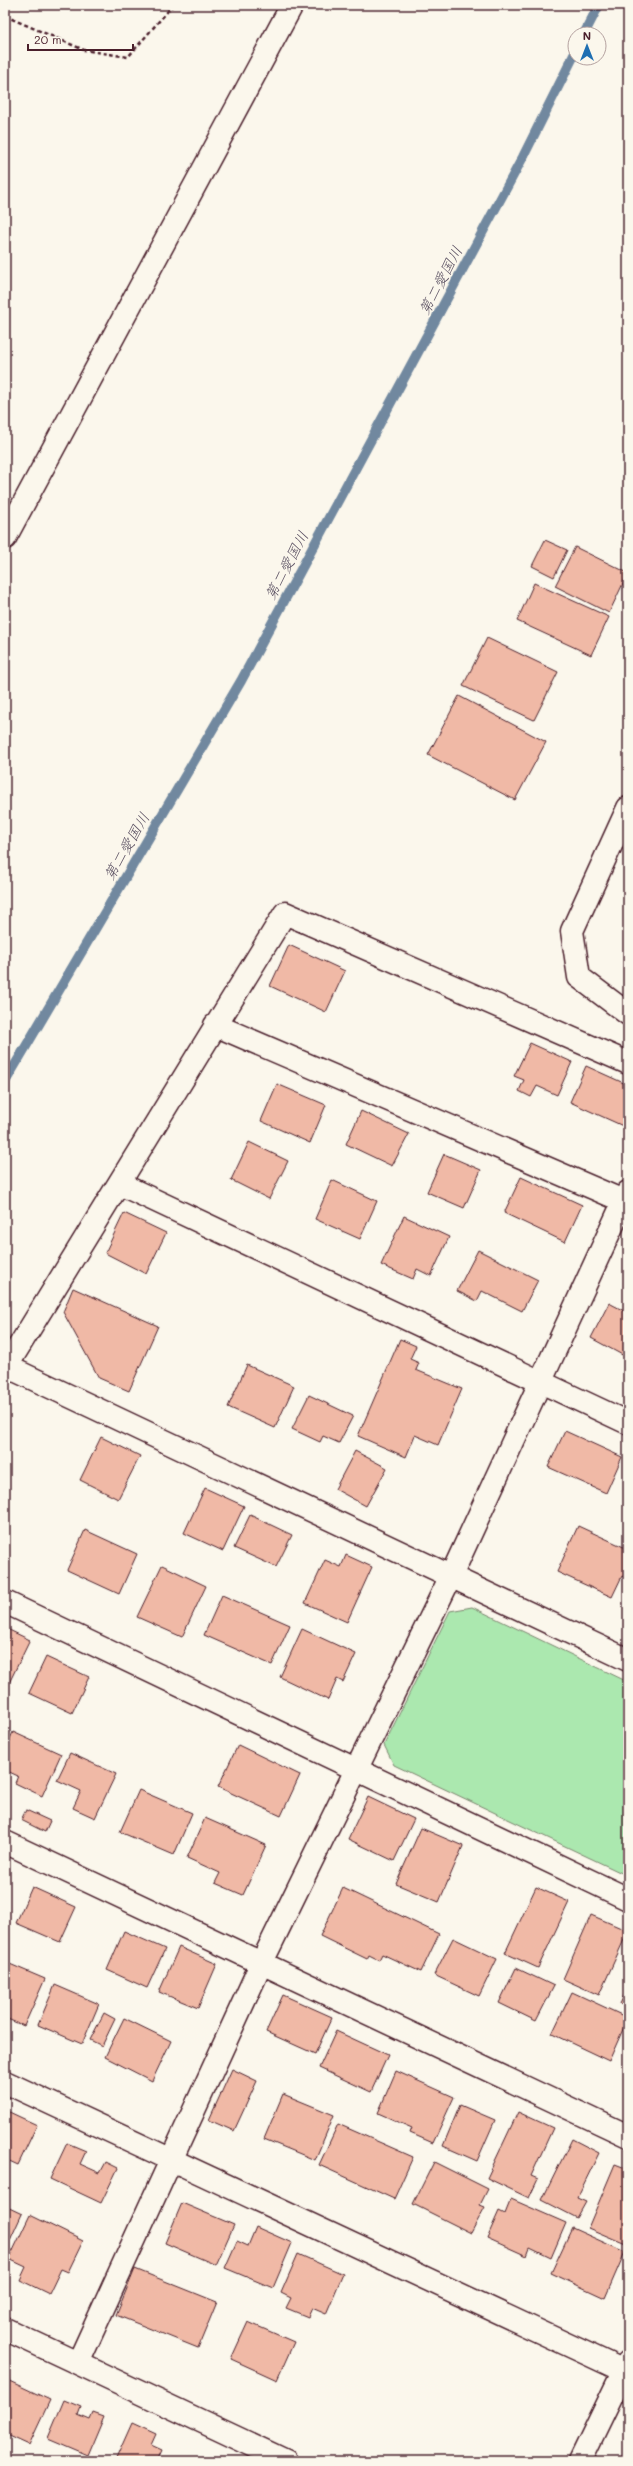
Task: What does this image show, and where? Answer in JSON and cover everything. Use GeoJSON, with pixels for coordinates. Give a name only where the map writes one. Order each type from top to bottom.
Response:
{"type":"FeatureCollection","features":[{"type":"Feature","properties":{"kind":"street"},"geometry":{"type":"LineString","coordinates":[[5,538],[292,5]]}},
{"type":"Feature","properties":{"kind":"street"},"geometry":{"type":"LineString","coordinates":[[628,808],[572,930],[579,977],[628,1014]]}},
{"type":"Feature","properties":{"kind":"street"},"geometry":{"type":"LineString","coordinates":[[628,1063],[285,913],[215,1025],[120,1184],[6,1367],[628,1660]]}},
{"type":"Feature","properties":{"kind":"street"},"geometry":{"type":"LineString","coordinates":[[78,2363],[262,1962],[451,1576],[540,1381],[626,1199],[215,1025]]}},
{"type":"Feature","properties":{"kind":"street"},"geometry":{"type":"LineString","coordinates":[[120,1184],[628,1423]]}},
{"type":"Feature","properties":{"kind":"street"},"geometry":{"type":"LineString","coordinates":[[5,1602],[628,1899]]}},
{"type":"Feature","properties":{"kind":"street"},"geometry":{"type":"LineString","coordinates":[[5,1842],[628,2136]]}},
{"type":"Feature","properties":{"kind":"street"},"geometry":{"type":"LineString","coordinates":[[5,2082],[170,2161],[626,2367],[580,2461]]}},
{"type":"Feature","properties":{"kind":"street"},"geometry":{"type":"LineString","coordinates":[[5,2329],[286,2461]]}},
{"type":"Feature","properties":{"kind":"path"},"geometry":{"type":"LineString","coordinates":[[5,16],[84,50],[128,57],[174,5]]}},
{"type":"Feature","properties":{"kind":"green space"},"geometry":{"type":"Polygon","coordinates":[[[472,1607],[628,1682],[628,1876],[394,1765],[384,1745],[450,1611],[472,1607]]]}},
{"type":"Feature","properties":{"kind":"building"},"geometry":{"type":"Polygon","coordinates":[[[545,540],[567,550],[554,577],[532,566],[545,540]]]}},
{"type":"Feature","properties":{"kind":"building"},"geometry":{"type":"Polygon","coordinates":[[[575,547],[628,573],[609,613],[555,586],[575,547]]]}},
{"type":"Feature","properties":{"kind":"building"},"geometry":{"type":"Polygon","coordinates":[[[534,583],[609,617],[591,655],[517,621],[534,583]]]}},
{"type":"Feature","properties":{"kind":"building"},"geometry":{"type":"Polygon","coordinates":[[[487,638],[558,672],[534,720],[463,686],[487,638]]]}},
{"type":"Feature","properties":{"kind":"building"},"geometry":{"type":"Polygon","coordinates":[[[459,696],[546,742],[515,800],[428,755],[459,696]]]}},
{"type":"Feature","properties":{"kind":"building"},"geometry":{"type":"Polygon","coordinates":[[[289,945],[345,971],[326,1012],[270,986],[289,945]]]}},
{"type":"Feature","properties":{"kind":"building"},"geometry":{"type":"Polygon","coordinates":[[[530,1043],[572,1062],[557,1095],[537,1086],[531,1097],[519,1091],[524,1080],[514,1076],[530,1043]]]}},
{"type":"Feature","properties":{"kind":"building"},"geometry":{"type":"Polygon","coordinates":[[[586,1066],[628,1085],[628,1116],[623,1126],[570,1102],[586,1066]]]}},
{"type":"Feature","properties":{"kind":"building"},"geometry":{"type":"Polygon","coordinates":[[[277,1084],[326,1105],[310,1143],[261,1121],[277,1084]]]}},
{"type":"Feature","properties":{"kind":"building"},"geometry":{"type":"Polygon","coordinates":[[[361,1111],[409,1134],[392,1166],[346,1144],[361,1111]]]}},
{"type":"Feature","properties":{"kind":"building"},"geometry":{"type":"Polygon","coordinates":[[[249,1142],[288,1161],[269,1199],[231,1180],[249,1142]]]}},
{"type":"Feature","properties":{"kind":"building"},"geometry":{"type":"Polygon","coordinates":[[[444,1154],[481,1170],[464,1208],[427,1192],[444,1154]]]}},
{"type":"Feature","properties":{"kind":"building"},"geometry":{"type":"Polygon","coordinates":[[[521,1177],[582,1205],[565,1242],[504,1213],[521,1177]]]}},
{"type":"Feature","properties":{"kind":"building"},"geometry":{"type":"Polygon","coordinates":[[[332,1180],[377,1201],[360,1239],[315,1219],[332,1180]]]}},
{"type":"Feature","properties":{"kind":"building"},"geometry":{"type":"Polygon","coordinates":[[[124,1213],[166,1233],[146,1274],[105,1253],[124,1213]]]}},
{"type":"Feature","properties":{"kind":"building"},"geometry":{"type":"Polygon","coordinates":[[[404,1216],[449,1237],[431,1276],[417,1269],[413,1279],[381,1265],[404,1216]]]}},
{"type":"Feature","properties":{"kind":"building"},"geometry":{"type":"Polygon","coordinates":[[[478,1250],[538,1280],[522,1311],[482,1291],[477,1301],[457,1291],[478,1250]]]}},
{"type":"Feature","properties":{"kind":"building"},"geometry":{"type":"Polygon","coordinates":[[[73,1288],[158,1326],[129,1391],[99,1378],[63,1312],[73,1288]]]}},
{"type":"Feature","properties":{"kind":"building"},"geometry":{"type":"Polygon","coordinates":[[[609,1303],[628,1313],[628,1358],[591,1338],[609,1303]]]}},
{"type":"Feature","properties":{"kind":"building"},"geometry":{"type":"Polygon","coordinates":[[[400,1339],[416,1346],[410,1359],[419,1363],[416,1370],[462,1389],[438,1445],[415,1435],[406,1457],[358,1436],[400,1339]]]}},
{"type":"Feature","properties":{"kind":"building"},"geometry":{"type":"Polygon","coordinates":[[[247,1365],[294,1386],[275,1428],[228,1407],[247,1365]]]}},
{"type":"Feature","properties":{"kind":"building"},"geometry":{"type":"Polygon","coordinates":[[[309,1395],[353,1416],[339,1443],[323,1436],[320,1442],[292,1429],[309,1395]]]}},
{"type":"Feature","properties":{"kind":"building"},"geometry":{"type":"Polygon","coordinates":[[[565,1431],[622,1457],[606,1493],[548,1467],[565,1431]]]}},
{"type":"Feature","properties":{"kind":"building"},"geometry":{"type":"Polygon","coordinates":[[[101,1437],[140,1456],[118,1499],[80,1480],[101,1437]]]}},
{"type":"Feature","properties":{"kind":"building"},"geometry":{"type":"Polygon","coordinates":[[[355,1451],[387,1468],[366,1506],[335,1489],[355,1451]]]}},
{"type":"Feature","properties":{"kind":"building"},"geometry":{"type":"Polygon","coordinates":[[[205,1488],[244,1506],[223,1551],[184,1533],[205,1488]]]}},
{"type":"Feature","properties":{"kind":"building"},"geometry":{"type":"Polygon","coordinates":[[[250,1515],[292,1535],[276,1567],[234,1548],[250,1515]]]}},
{"type":"Feature","properties":{"kind":"building"},"geometry":{"type":"Polygon","coordinates":[[[578,1526],[628,1549],[628,1579],[622,1576],[612,1597],[557,1572],[578,1526]]]}},
{"type":"Feature","properties":{"kind":"building"},"geometry":{"type":"Polygon","coordinates":[[[85,1530],[137,1554],[119,1594],[67,1570],[85,1530]]]}},
{"type":"Feature","properties":{"kind":"building"},"geometry":{"type":"Polygon","coordinates":[[[346,1555],[372,1567],[347,1622],[305,1603],[325,1560],[341,1567],[346,1555]]]}},
{"type":"Feature","properties":{"kind":"building"},"geometry":{"type":"Polygon","coordinates":[[[162,1565],[206,1586],[182,1637],[137,1617],[162,1565]]]}},
{"type":"Feature","properties":{"kind":"building"},"geometry":{"type":"Polygon","coordinates":[[[222,1595],[290,1625],[272,1665],[204,1635],[222,1595]]]}},
{"type":"Feature","properties":{"kind":"building"},"geometry":{"type":"Polygon","coordinates":[[[5,1628],[30,1640],[9,1683],[5,1681],[5,1628]]]}},
{"type":"Feature","properties":{"kind":"building"},"geometry":{"type":"Polygon","coordinates":[[[302,1629],[356,1654],[343,1682],[337,1679],[328,1700],[280,1677],[302,1629]]]}},
{"type":"Feature","properties":{"kind":"building"},"geometry":{"type":"Polygon","coordinates":[[[46,1657],[89,1677],[72,1713],[29,1693],[46,1657]]]}},
{"type":"Feature","properties":{"kind":"building"},"geometry":{"type":"Polygon","coordinates":[[[13,1732],[61,1754],[42,1796],[15,1783],[18,1776],[5,1770],[5,1750],[13,1732]]]}},
{"type":"Feature","properties":{"kind":"building"},"geometry":{"type":"Polygon","coordinates":[[[238,1745],[300,1775],[281,1816],[218,1787],[238,1745]]]}},
{"type":"Feature","properties":{"kind":"building"},"geometry":{"type":"Polygon","coordinates":[[[70,1753],[116,1774],[95,1818],[73,1808],[81,1791],[57,1780],[70,1753]]]}},
{"type":"Feature","properties":{"kind":"building"},"geometry":{"type":"Polygon","coordinates":[[[139,1790],[192,1813],[174,1855],[120,1832],[139,1790]]]}},
{"type":"Feature","properties":{"kind":"building"},"geometry":{"type":"Polygon","coordinates":[[[368,1797],[414,1819],[394,1861],[348,1839],[368,1797]]]}},
{"type":"Feature","properties":{"kind":"building"},"geometry":{"type":"Polygon","coordinates":[[[26,1810],[50,1821],[45,1832],[21,1820],[26,1810]]]}},
{"type":"Feature","properties":{"kind":"building"},"geometry":{"type":"Polygon","coordinates":[[[205,1818],[266,1845],[243,1895],[215,1883],[220,1873],[187,1858],[205,1818]]]}},
{"type":"Feature","properties":{"kind":"building"},"geometry":{"type":"Polygon","coordinates":[[[421,1828],[463,1846],[439,1902],[396,1884],[421,1828]]]}},
{"type":"Feature","properties":{"kind":"building"},"geometry":{"type":"Polygon","coordinates":[[[32,1887],[76,1907],[60,1942],[16,1923],[32,1887]]]}},
{"type":"Feature","properties":{"kind":"building"},"geometry":{"type":"Polygon","coordinates":[[[536,1887],[569,1902],[538,1968],[505,1953],[536,1887]]]}},
{"type":"Feature","properties":{"kind":"building"},"geometry":{"type":"Polygon","coordinates":[[[343,1888],[439,1934],[421,1972],[382,1954],[379,1960],[369,1955],[367,1959],[320,1936],[343,1888]]]}},
{"type":"Feature","properties":{"kind":"building"},"geometry":{"type":"Polygon","coordinates":[[[591,1915],[628,1931],[599,1995],[563,1979],[591,1915]]]}},
{"type":"Feature","properties":{"kind":"building"},"geometry":{"type":"Polygon","coordinates":[[[124,1931],[165,1949],[147,1988],[107,1970],[124,1931]]]}},
{"type":"Feature","properties":{"kind":"building"},"geometry":{"type":"Polygon","coordinates":[[[453,1938],[497,1959],[479,1996],[434,1975],[453,1938]]]}},
{"type":"Feature","properties":{"kind":"building"},"geometry":{"type":"Polygon","coordinates":[[[179,1947],[217,1964],[198,2008],[159,1992],[179,1947]]]}},
{"type":"Feature","properties":{"kind":"building"},"geometry":{"type":"Polygon","coordinates":[[[5,1962],[45,1979],[24,2026],[5,2018],[5,1962]]]}},
{"type":"Feature","properties":{"kind":"building"},"geometry":{"type":"Polygon","coordinates":[[[516,1968],[554,1986],[536,2021],[499,2003],[516,1968]]]}},
{"type":"Feature","properties":{"kind":"building"},"geometry":{"type":"Polygon","coordinates":[[[55,1985],[99,2004],[82,2044],[38,2025],[55,1985]]]}},
{"type":"Feature","properties":{"kind":"building"},"geometry":{"type":"Polygon","coordinates":[[[628,1987],[628,2008],[620,2004],[628,1987]]]}},
{"type":"Feature","properties":{"kind":"building"},"geometry":{"type":"Polygon","coordinates":[[[572,1992],[628,2018],[609,2061],[552,2034],[572,1992]]]}},
{"type":"Feature","properties":{"kind":"building"},"geometry":{"type":"Polygon","coordinates":[[[283,1995],[332,2017],[315,2054],[266,2032],[283,1995]]]}},
{"type":"Feature","properties":{"kind":"building"},"geometry":{"type":"Polygon","coordinates":[[[104,2013],[115,2019],[102,2046],[90,2040],[104,2013]]]}},
{"type":"Feature","properties":{"kind":"building"},"geometry":{"type":"Polygon","coordinates":[[[124,2018],[171,2041],[152,2081],[105,2057],[124,2018]]]}},
{"type":"Feature","properties":{"kind":"building"},"geometry":{"type":"Polygon","coordinates":[[[336,2031],[388,2055],[371,2092],[319,2068],[336,2031]]]}},
{"type":"Feature","properties":{"kind":"building"},"geometry":{"type":"Polygon","coordinates":[[[232,2069],[257,2081],[234,2131],[209,2120],[232,2069]]]}},
{"type":"Feature","properties":{"kind":"building"},"geometry":{"type":"Polygon","coordinates":[[[396,2071],[454,2097],[433,2143],[410,2133],[412,2128],[378,2113],[396,2071]]]}},
{"type":"Feature","properties":{"kind":"building"},"geometry":{"type":"Polygon","coordinates":[[[283,2094],[334,2115],[315,2160],[264,2139],[283,2094]]]}},
{"type":"Feature","properties":{"kind":"building"},"geometry":{"type":"Polygon","coordinates":[[[460,2105],[495,2120],[477,2161],[443,2146],[460,2105]]]}},
{"type":"Feature","properties":{"kind":"building"},"geometry":{"type":"Polygon","coordinates":[[[5,2110],[37,2125],[18,2165],[5,2159],[5,2110]]]}},
{"type":"Feature","properties":{"kind":"building"},"geometry":{"type":"Polygon","coordinates":[[[518,2112],[553,2128],[531,2176],[538,2179],[529,2198],[487,2178],[518,2112]]]}},
{"type":"Feature","properties":{"kind":"building"},"geometry":{"type":"Polygon","coordinates":[[[338,2124],[413,2157],[394,2199],[319,2165],[338,2124]]]}},
{"type":"Feature","properties":{"kind":"building"},"geometry":{"type":"Polygon","coordinates":[[[572,2139],[599,2153],[577,2198],[586,2202],[577,2218],[542,2200],[572,2139]]]}},
{"type":"Feature","properties":{"kind":"building"},"geometry":{"type":"Polygon","coordinates":[[[67,2143],[86,2151],[80,2164],[100,2173],[106,2162],[118,2168],[101,2203],[50,2179],[67,2143]]]}},
{"type":"Feature","properties":{"kind":"building"},"geometry":{"type":"Polygon","coordinates":[[[434,2162],[488,2189],[480,2205],[485,2207],[471,2233],[413,2204],[434,2162]]]}},
{"type":"Feature","properties":{"kind":"building"},"geometry":{"type":"Polygon","coordinates":[[[615,2164],[628,2169],[628,2245],[588,2228],[615,2164]]]}},
{"type":"Feature","properties":{"kind":"building"},"geometry":{"type":"Polygon","coordinates":[[[511,2199],[566,2223],[551,2258],[530,2248],[527,2256],[487,2238],[499,2211],[505,2214],[511,2199]]]}},
{"type":"Feature","properties":{"kind":"building"},"geometry":{"type":"Polygon","coordinates":[[[182,2203],[234,2225],[216,2265],[165,2243],[182,2203]]]}},
{"type":"Feature","properties":{"kind":"building"},"geometry":{"type":"Polygon","coordinates":[[[5,2206],[22,2214],[5,2251],[5,2206]]]}},
{"type":"Feature","properties":{"kind":"building"},"geometry":{"type":"Polygon","coordinates":[[[30,2215],[83,2241],[68,2272],[61,2269],[49,2294],[20,2280],[26,2267],[9,2259],[30,2215]]]}},
{"type":"Feature","properties":{"kind":"building"},"geometry":{"type":"Polygon","coordinates":[[[256,2227],[292,2243],[273,2288],[225,2268],[237,2241],[248,2246],[256,2227]]]}},
{"type":"Feature","properties":{"kind":"building"},"geometry":{"type":"Polygon","coordinates":[[[572,2228],[625,2252],[605,2298],[551,2273],[572,2228]]]}},
{"type":"Feature","properties":{"kind":"building"},"geometry":{"type":"Polygon","coordinates":[[[298,2254],[343,2274],[326,2314],[312,2308],[308,2317],[286,2308],[291,2298],[281,2293],[298,2254]]]}},
{"type":"Feature","properties":{"kind":"building"},"geometry":{"type":"Polygon","coordinates":[[[135,2269],[217,2302],[198,2348],[116,2315],[135,2269]]]}},
{"type":"Feature","properties":{"kind":"building"},"geometry":{"type":"Polygon","coordinates":[[[248,2322],[294,2342],[277,2380],[231,2359],[248,2322]]]}},
{"type":"Feature","properties":{"kind":"building"},"geometry":{"type":"Polygon","coordinates":[[[5,2379],[50,2400],[29,2445],[5,2434],[5,2379]]]}},
{"type":"Feature","properties":{"kind":"building"},"geometry":{"type":"Polygon","coordinates":[[[64,2400],[81,2407],[78,2415],[90,2420],[93,2413],[104,2417],[88,2455],[48,2438],[64,2400]]]}},
{"type":"Feature","properties":{"kind":"building"},"geometry":{"type":"Polygon","coordinates":[[[132,2423],[156,2434],[151,2445],[162,2450],[157,2461],[115,2461],[132,2423]]]}},
{"type":"Feature","properties":{"kind":"waterway","name":"第二愛国川"},"geometry":{"type":"LineString","coordinates":[[588,26],[599,5]]}},
{"type":"Feature","properties":{"kind":"waterway","name":"第二愛国川"},"geometry":{"type":"LineString","coordinates":[[5,1082],[241,681],[523,157],[568,66]]}}]}
